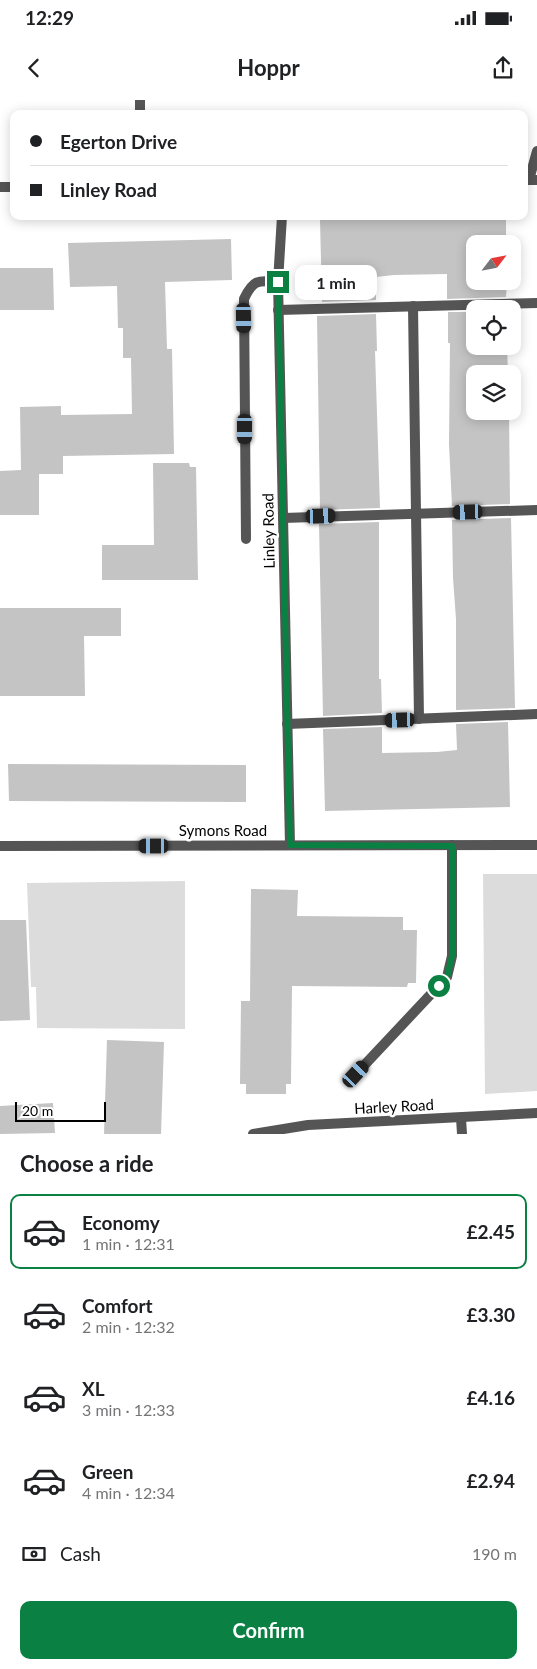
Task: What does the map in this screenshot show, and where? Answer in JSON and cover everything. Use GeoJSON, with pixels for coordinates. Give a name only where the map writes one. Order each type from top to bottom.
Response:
{"type":"FeatureCollection","features":[{"type":"Feature","properties":{"kind":"street"},"geometry":{"type":"LineString","coordinates":[[530,180],[537,151]]}},
{"type":"Feature","properties":{"kind":"street","name":"Linley Road"},"geometry":{"type":"LineString","coordinates":[[282,220],[278,310],[290,845]]}},
{"type":"Feature","properties":{"kind":"street"},"geometry":{"type":"LineString","coordinates":[[246,539],[244,299],[250,286],[260,280],[278,282]]}},
{"type":"Feature","properties":{"kind":"street"},"geometry":{"type":"LineString","coordinates":[[278,310],[537,303]]}},
{"type":"Feature","properties":{"kind":"street"},"geometry":{"type":"LineString","coordinates":[[413,306],[419,719]]}},
{"type":"Feature","properties":{"kind":"street"},"geometry":{"type":"LineString","coordinates":[[283,518],[537,510]]}},
{"type":"Feature","properties":{"kind":"street"},"geometry":{"type":"LineString","coordinates":[[287,724],[537,714]]}},
{"type":"Feature","properties":{"kind":"street","name":"Symons Road"},"geometry":{"type":"LineString","coordinates":[[0,846],[537,845]]}},
{"type":"Feature","properties":{"kind":"street"},"geometry":{"type":"LineString","coordinates":[[356,1074],[447,977],[452,956],[452,846]]}},
{"type":"Feature","properties":{"kind":"street","name":"Harley Road"},"geometry":{"type":"LineString","coordinates":[[253,1134],[537,1113]]}},
{"type":"Feature","properties":{"kind":"street"},"geometry":{"type":"LineString","coordinates":[[461,1118],[462,1134]]}},
{"type":"Feature","properties":{"kind":"shaded area"},"geometry":{"type":"Polygon","coordinates":[[[483,874],[537,874],[537,1091],[485,1094],[483,874]]]}},
{"type":"Feature","properties":{"kind":"shaded area"},"geometry":{"type":"Polygon","coordinates":[[[185,881],[185,1029],[37,1028],[36,987],[31,987],[27,883],[185,881]]]}},
{"type":"Feature","properties":{"kind":"building"},"geometry":{"type":"Polygon","coordinates":[[[320,220],[506,220],[506,235],[466,235],[466,290],[506,290],[506,297],[447,299],[447,274],[394,275],[376,277],[376,300],[322,302],[320,220]]]}},
{"type":"Feature","properties":{"kind":"building"},"geometry":{"type":"Polygon","coordinates":[[[231,239],[232,280],[165,282],[167,349],[172,349],[174,454],[63,456],[63,474],[39,474],[39,515],[0,515],[0,471],[21,470],[20,407],[61,406],[61,415],[132,414],[131,358],[123,358],[123,328],[118,328],[117,286],[70,287],[68,243],[231,239]]]}},
{"type":"Feature","properties":{"kind":"building"},"geometry":{"type":"Polygon","coordinates":[[[0,268],[53,268],[54,310],[0,310],[0,268]]]}},
{"type":"Feature","properties":{"kind":"building"},"geometry":{"type":"Polygon","coordinates":[[[448,312],[466,312],[466,355],[507,355],[508,365],[466,365],[466,420],[509,420],[510,504],[452,506],[449,444],[450,343],[448,343],[448,312]]]}},
{"type":"Feature","properties":{"kind":"building"},"geometry":{"type":"Polygon","coordinates":[[[376,314],[377,351],[375,351],[380,508],[320,510],[317,316],[376,314]]]}},
{"type":"Feature","properties":{"kind":"building"},"geometry":{"type":"Polygon","coordinates":[[[153,463],[189,463],[190,467],[196,467],[198,580],[102,580],[102,545],[154,545],[153,463]]]}},
{"type":"Feature","properties":{"kind":"building"},"geometry":{"type":"Polygon","coordinates":[[[511,518],[515,708],[456,710],[456,619],[452,520],[511,518]]]}},
{"type":"Feature","properties":{"kind":"building"},"geometry":{"type":"Polygon","coordinates":[[[379,522],[379,679],[381,679],[382,713],[323,716],[319,524],[379,522]]]}},
{"type":"Feature","properties":{"kind":"building"},"geometry":{"type":"Polygon","coordinates":[[[0,608],[121,608],[121,636],[84,636],[85,696],[0,696],[0,608]]]}},
{"type":"Feature","properties":{"kind":"building"},"geometry":{"type":"Polygon","coordinates":[[[508,722],[510,807],[325,811],[323,729],[382,727],[382,753],[437,752],[457,750],[456,724],[508,722]]]}},
{"type":"Feature","properties":{"kind":"building"},"geometry":{"type":"Polygon","coordinates":[[[8,764],[246,765],[246,802],[9,801],[8,764]]]}},
{"type":"Feature","properties":{"kind":"building"},"geometry":{"type":"Polygon","coordinates":[[[251,889],[298,890],[297,916],[403,917],[403,930],[417,930],[416,983],[408,983],[407,987],[292,986],[291,1084],[286,1084],[286,1094],[246,1094],[246,1084],[240,1084],[241,1001],[250,1001],[251,889]]]}},
{"type":"Feature","properties":{"kind":"building"},"geometry":{"type":"Polygon","coordinates":[[[0,920],[26,920],[30,1020],[0,1021],[0,920]]]}},
{"type":"Feature","properties":{"kind":"building"},"geometry":{"type":"Polygon","coordinates":[[[107,1040],[164,1042],[161,1134],[104,1134],[107,1040]]]}},
{"type":"Feature","properties":{"kind":"building"},"geometry":{"type":"Polygon","coordinates":[[[53,1103],[55,1133],[0,1134],[0,1106],[53,1103]]]}},
{"type":"Feature","properties":{"kind":"route"},"geometry":{"type":"LineString","coordinates":[[278,282],[290,845],[452,846],[452,956],[447,977],[439,986]]}}]}
